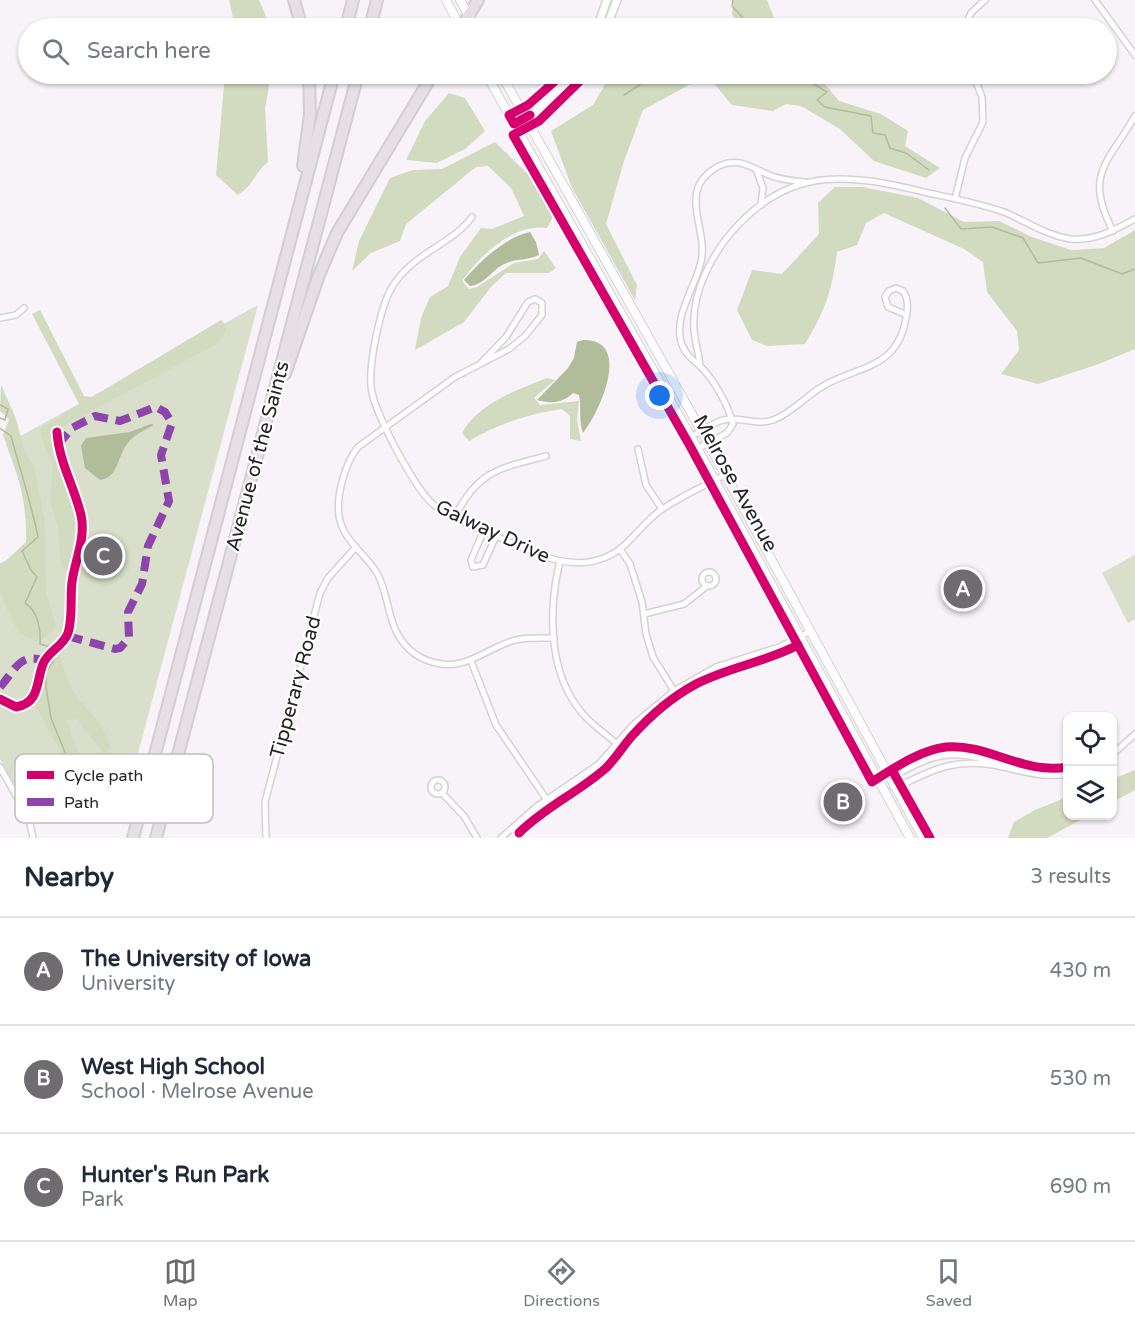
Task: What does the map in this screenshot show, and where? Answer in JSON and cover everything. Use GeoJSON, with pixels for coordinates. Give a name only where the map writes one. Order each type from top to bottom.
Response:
{"type":"FeatureCollection","features":[{"type":"Feature","properties":{"kind":"highway"},"geometry":{"type":"LineString","coordinates":[[294,0],[299,18]]}},
{"type":"Feature","properties":{"kind":"highway"},"geometry":{"type":"LineString","coordinates":[[348,18],[353,0]]}},
{"type":"Feature","properties":{"kind":"highway"},"geometry":{"type":"LineString","coordinates":[[372,18],[377,0]]}},
{"type":"Feature","properties":{"kind":"highway"},"geometry":{"type":"LineString","coordinates":[[469,16],[478,0]]}},
{"type":"Feature","properties":{"kind":"highway"},"geometry":{"type":"LineString","coordinates":[[256,372],[305,158],[310,114],[309,84]]}},
{"type":"Feature","properties":{"kind":"highway","name":"Avenue of the Saints"},"geometry":{"type":"LineString","coordinates":[[155,754],[331,84]]}},
{"type":"Feature","properties":{"kind":"highway","name":"Avenue of the Saints"},"geometry":{"type":"LineString","coordinates":[[178,754],[355,84]]}},
{"type":"Feature","properties":{"kind":"highway"},"geometry":{"type":"LineString","coordinates":[[260,448],[333,240],[427,84]]}},
{"type":"Feature","properties":{"kind":"highway","name":"Avenue of the Saints"},"geometry":{"type":"LineString","coordinates":[[133,838],[137,823]]}},
{"type":"Feature","properties":{"kind":"highway","name":"Avenue of the Saints"},"geometry":{"type":"LineString","coordinates":[[156,838],[160,823]]}},
{"type":"Feature","properties":{"kind":"main road"},"geometry":{"type":"LineString","coordinates":[[446,0],[456,18]]}},
{"type":"Feature","properties":{"kind":"main road"},"geometry":{"type":"LineString","coordinates":[[460,0],[469,16]]}},
{"type":"Feature","properties":{"kind":"main road","name":"Melrose Avenue"},"geometry":{"type":"LineString","coordinates":[[492,84],[697,449],[910,838]]}},
{"type":"Feature","properties":{"kind":"main road","name":"Melrose Avenue"},"geometry":{"type":"LineString","coordinates":[[506,84],[708,443],[923,838]]}},
{"type":"Feature","properties":{"kind":"street"},"geometry":{"type":"LineString","coordinates":[[601,18],[607,0]]}},
{"type":"Feature","properties":{"kind":"street"},"geometry":{"type":"LineString","coordinates":[[610,18],[616,0]]}},
{"type":"Feature","properties":{"kind":"street"},"geometry":{"type":"LineString","coordinates":[[969,18],[985,0]]}},
{"type":"Feature","properties":{"kind":"street"},"geometry":{"type":"LineString","coordinates":[[1095,0],[1108,18]]}},
{"type":"Feature","properties":{"kind":"street"},"geometry":{"type":"LineString","coordinates":[[1117,30],[1135,55]]}},
{"type":"Feature","properties":{"kind":"street"},"geometry":{"type":"LineString","coordinates":[[509,115],[551,84]]}},
{"type":"Feature","properties":{"kind":"street"},"geometry":{"type":"LineString","coordinates":[[514,124],[525,118],[565,84]]}},
{"type":"Feature","properties":{"kind":"street"},"geometry":{"type":"LineString","coordinates":[[955,199],[965,158],[983,122],[982,97],[977,84]]}},
{"type":"Feature","properties":{"kind":"street"},"geometry":{"type":"LineString","coordinates":[[1113,231],[1102,204],[1101,175],[1107,155],[1135,116]]}},
{"type":"Feature","properties":{"kind":"street"},"geometry":{"type":"LineString","coordinates":[[697,449],[727,433],[733,424],[728,409],[700,366],[690,359],[681,340],[681,318],[699,270],[702,249],[695,201],[702,180],[712,170],[725,164],[740,163],[781,179],[807,183],[855,177],[955,199],[1008,214],[1060,237],[1090,238],[1113,231],[1135,219]]}},
{"type":"Feature","properties":{"kind":"street"},"geometry":{"type":"LineString","coordinates":[[756,169],[763,188],[761,205]]}},
{"type":"Feature","properties":{"kind":"street"},"geometry":{"type":"LineString","coordinates":[[700,366],[695,338],[695,309],[706,272],[725,239],[761,205],[807,183]]}},
{"type":"Feature","properties":{"kind":"street","name":"Galway Drive"},"geometry":{"type":"LineString","coordinates":[[472,218],[465,226],[410,266],[399,277],[385,303],[374,348],[370,387],[418,489],[437,507],[496,536],[560,561],[590,561],[620,549],[662,509],[725,475]]}},
{"type":"Feature","properties":{"kind":"street"},"geometry":{"type":"LineString","coordinates":[[699,270],[706,272]]}},
{"type":"Feature","properties":{"kind":"street"},"geometry":{"type":"LineString","coordinates":[[690,437],[722,420],[758,423],[776,419],[824,385],[876,365],[898,342],[907,315],[906,294],[897,288],[889,291],[885,297],[888,307],[907,315]]}},
{"type":"Feature","properties":{"kind":"street"},"geometry":{"type":"LineString","coordinates":[[481,363],[514,326],[528,302],[539,301],[544,311],[525,336],[501,354],[442,386],[362,442],[353,452],[340,496],[339,510],[342,527],[376,571],[386,596],[394,627],[410,650],[425,659],[442,664],[471,661],[511,641],[554,638]]}},
{"type":"Feature","properties":{"kind":"street"},"geometry":{"type":"LineString","coordinates":[[0,318],[16,315],[24,308]]}},
{"type":"Feature","properties":{"kind":"street"},"geometry":{"type":"LineString","coordinates":[[514,326],[525,336]]}},
{"type":"Feature","properties":{"kind":"street"},"geometry":{"type":"LineString","coordinates":[[681,340],[695,338]]}},
{"type":"Feature","properties":{"kind":"street"},"geometry":{"type":"LineString","coordinates":[[638,449],[646,485],[662,509]]}},
{"type":"Feature","properties":{"kind":"street"},"geometry":{"type":"LineString","coordinates":[[455,517],[468,493],[492,472],[514,463],[546,456]]}},
{"type":"Feature","properties":{"kind":"street"},"geometry":{"type":"LineString","coordinates":[[484,530],[471,560],[473,567],[483,565],[496,536]]}},
{"type":"Feature","properties":{"kind":"street","name":"Tipperary Road"},"geometry":{"type":"LineString","coordinates":[[266,838],[265,802],[318,598],[328,578],[356,547]]}},
{"type":"Feature","properties":{"kind":"street"},"geometry":{"type":"LineString","coordinates":[[620,549],[630,564],[653,657],[674,691]]}},
{"type":"Feature","properties":{"kind":"street"},"geometry":{"type":"LineString","coordinates":[[560,561],[555,588],[554,638],[557,665],[571,698],[583,715],[617,744]]}},
{"type":"Feature","properties":{"kind":"street"},"geometry":{"type":"LineString","coordinates":[[644,614],[684,604],[707,586]]}},
{"type":"Feature","properties":{"kind":"street"},"geometry":{"type":"LineString","coordinates":[[501,838],[547,800],[599,764],[646,712],[674,691],[716,667],[779,648],[811,631]]}},
{"type":"Feature","properties":{"kind":"street"},"geometry":{"type":"LineString","coordinates":[[471,661],[496,724],[547,800]]}},
{"type":"Feature","properties":{"kind":"street"},"geometry":{"type":"LineString","coordinates":[[1117,751],[1135,734]]}},
{"type":"Feature","properties":{"kind":"street"},"geometry":{"type":"LineString","coordinates":[[890,778],[928,759],[948,754],[983,758],[1000,766],[1034,775],[1063,774]]}},
{"type":"Feature","properties":{"kind":"street"},"geometry":{"type":"LineString","coordinates":[[896,788],[935,768],[949,764],[1000,766]]}},
{"type":"Feature","properties":{"kind":"street"},"geometry":{"type":"LineString","coordinates":[[0,767],[15,794]]}},
{"type":"Feature","properties":{"kind":"street"},"geometry":{"type":"LineString","coordinates":[[442,793],[464,816],[477,838]]}},
{"type":"Feature","properties":{"kind":"street"},"geometry":{"type":"LineString","coordinates":[[30,823],[33,838]]}},
{"type":"Feature","properties":{"kind":"shaded area"},"geometry":{"type":"Polygon","coordinates":[[[229,0],[259,0],[267,18],[233,18],[229,0]]]}},
{"type":"Feature","properties":{"kind":"shaded area"},"geometry":{"type":"Polygon","coordinates":[[[733,0],[767,0],[774,18],[735,18],[732,15],[733,0]]]}},
{"type":"Feature","properties":{"kind":"shaded area"},"geometry":{"type":"Polygon","coordinates":[[[224,84],[269,84],[265,109],[268,162],[238,195],[216,175],[224,84]]]}},
{"type":"Feature","properties":{"kind":"shaded area"},"geometry":{"type":"Polygon","coordinates":[[[605,84],[691,84],[643,110],[624,161],[606,224],[637,285],[635,300],[572,188],[551,131],[593,105],[605,84]]]}},
{"type":"Feature","properties":{"kind":"shaded area"},"geometry":{"type":"Polygon","coordinates":[[[714,84],[825,84],[839,101],[881,114],[908,131],[905,146],[940,168],[926,178],[874,161],[840,129],[801,106],[786,104],[773,111],[732,105],[714,84]]]}},
{"type":"Feature","properties":{"kind":"shaded area"},"geometry":{"type":"Polygon","coordinates":[[[449,93],[465,98],[485,131],[465,149],[437,163],[406,160],[425,121],[449,93]]]}},
{"type":"Feature","properties":{"kind":"shaded area"},"geometry":{"type":"Polygon","coordinates":[[[495,142],[532,178],[553,217],[547,228],[522,231],[499,243],[478,261],[462,281],[469,289],[477,287],[514,263],[538,259],[544,251],[556,268],[549,273],[506,273],[491,287],[464,322],[415,350],[421,318],[430,297],[448,286],[460,257],[481,228],[492,229],[524,216],[511,188],[488,166],[476,167],[406,224],[400,241],[371,253],[352,271],[359,241],[390,178],[413,170],[442,169],[495,142]]]}},
{"type":"Feature","properties":{"kind":"shaded area"},"geometry":{"type":"Polygon","coordinates":[[[835,187],[863,187],[918,198],[964,222],[999,221],[1032,237],[1071,250],[1104,248],[1135,230],[1135,349],[1099,364],[1038,384],[1001,374],[1019,350],[1017,331],[987,292],[983,262],[964,249],[884,213],[866,223],[857,245],[837,252],[827,300],[805,344],[767,346],[752,340],[737,310],[752,270],[782,274],[819,234],[818,203],[835,187]]]}},
{"type":"Feature","properties":{"kind":"shaded area"},"geometry":{"type":"Polygon","coordinates":[[[530,232],[536,242],[539,255],[507,263],[475,285],[470,286],[464,280],[503,244],[530,232]]]}},
{"type":"Feature","properties":{"kind":"shaded area"},"geometry":{"type":"Polygon","coordinates":[[[258,305],[138,754],[15,754],[15,787],[0,759],[0,563],[30,550],[25,497],[6,444],[258,305]]]}},
{"type":"Feature","properties":{"kind":"shaded area"},"geometry":{"type":"Polygon","coordinates":[[[40,310],[84,396],[92,397],[221,320],[226,325],[224,335],[215,345],[54,431],[56,451],[76,515],[69,573],[61,565],[58,529],[50,499],[53,464],[44,446],[40,429],[79,404],[32,314],[40,310]]]}},
{"type":"Feature","properties":{"kind":"shaded area"},"geometry":{"type":"Polygon","coordinates":[[[583,340],[598,343],[606,351],[609,363],[604,394],[583,433],[579,395],[573,393],[556,402],[537,400],[568,368],[574,358],[577,342],[583,340]]]}},
{"type":"Feature","properties":{"kind":"shaded area"},"geometry":{"type":"Polygon","coordinates":[[[547,378],[555,380],[534,398],[540,405],[579,401],[577,420],[581,441],[570,439],[570,416],[562,409],[514,421],[469,441],[462,433],[469,423],[488,406],[547,378]]]}},
{"type":"Feature","properties":{"kind":"shaded area"},"geometry":{"type":"Polygon","coordinates":[[[1,385],[15,416],[25,452],[35,469],[45,524],[46,591],[56,627],[36,642],[18,632],[0,589],[0,566],[26,542],[25,513],[20,487],[3,435],[9,419],[0,411],[1,385]]]}},
{"type":"Feature","properties":{"kind":"shaded area"},"geometry":{"type":"Polygon","coordinates":[[[154,425],[129,441],[111,475],[100,480],[85,468],[81,446],[86,438],[130,432],[154,425]]]}},
{"type":"Feature","properties":{"kind":"shaded area"},"geometry":{"type":"Polygon","coordinates":[[[1135,555],[1135,619],[1128,623],[1102,573],[1135,555]]]}},
{"type":"Feature","properties":{"kind":"shaded area"},"geometry":{"type":"Polygon","coordinates":[[[59,654],[72,690],[100,725],[111,749],[104,754],[77,719],[66,720],[81,754],[62,754],[36,707],[45,665],[59,654]]]}},
{"type":"Feature","properties":{"kind":"shaded area"},"geometry":{"type":"Polygon","coordinates":[[[1135,770],[1135,790],[1117,800],[1117,777],[1135,770]]]}},
{"type":"Feature","properties":{"kind":"shaded area"},"geometry":{"type":"Polygon","coordinates":[[[1063,799],[1063,820],[1081,820],[1047,838],[1008,838],[1014,822],[1063,799]]]}},
{"type":"Feature","properties":{"kind":"waterway"},"geometry":{"type":"LineString","coordinates":[[733,0],[732,6],[743,18]]}},
{"type":"Feature","properties":{"kind":"waterway"},"geometry":{"type":"LineString","coordinates":[[624,95],[641,84]]}},
{"type":"Feature","properties":{"kind":"waterway"},"geometry":{"type":"LineString","coordinates":[[814,84],[827,92],[817,100],[825,107],[871,116],[873,133],[885,135],[890,148],[906,153],[929,170]]}},
{"type":"Feature","properties":{"kind":"waterway"},"geometry":{"type":"LineString","coordinates":[[945,208],[961,229],[992,227],[1023,238],[1038,263],[1081,258],[1122,274],[1135,269]]}},
{"type":"Feature","properties":{"kind":"waterway"},"geometry":{"type":"LineString","coordinates":[[0,405],[8,409],[5,420],[0,418]]}},
{"type":"Feature","properties":{"kind":"waterway"},"geometry":{"type":"LineString","coordinates":[[0,428],[11,436],[38,537],[22,551],[37,577],[25,603],[33,611],[38,621],[40,644],[51,647],[56,656],[46,672],[46,687],[51,718],[66,754]]}},
{"type":"Feature","properties":{"kind":"marked path"},"geometry":{"type":"LineString","coordinates":[[58,445],[72,428],[95,416],[120,421],[156,407],[165,412],[172,423],[161,455],[169,501],[148,546],[142,584],[128,612],[129,638],[120,648],[115,649],[67,636]]}},
{"type":"Feature","properties":{"kind":"marked path"},"geometry":{"type":"LineString","coordinates":[[0,687],[23,661],[29,659],[44,661]]}},
{"type":"Feature","properties":{"kind":"cycle path"},"geometry":{"type":"LineString","coordinates":[[530,115],[514,124],[509,115],[528,105],[552,84]]}},
{"type":"Feature","properties":{"kind":"cycle path"},"geometry":{"type":"LineString","coordinates":[[577,84],[539,121],[513,135],[690,446],[872,782],[917,756],[946,747],[976,750],[1036,767],[1063,767]]}},
{"type":"Feature","properties":{"kind":"cycle path"},"geometry":{"type":"LineString","coordinates":[[0,699],[16,707],[29,701],[36,691],[45,660],[63,642],[70,627],[72,582],[81,541],[82,524],[78,504],[58,443],[57,432]]}},
{"type":"Feature","properties":{"kind":"cycle path"},"geometry":{"type":"LineString","coordinates":[[519,833],[540,815],[606,768],[639,729],[678,695],[709,678],[798,645]]}},
{"type":"Feature","properties":{"kind":"cycle path"},"geometry":{"type":"LineString","coordinates":[[892,770],[930,838]]}},
{"type":"Feature","properties":{"kind":"place","name":"Hunter's Run Park"},"geometry":{"type":"Point","coordinates":[103,556]}},
{"type":"Feature","properties":{"kind":"place","name":"The University of Iowa"},"geometry":{"type":"Point","coordinates":[963,589]}},
{"type":"Feature","properties":{"kind":"place","name":"West High School"},"geometry":{"type":"Point","coordinates":[843,802]}}]}
